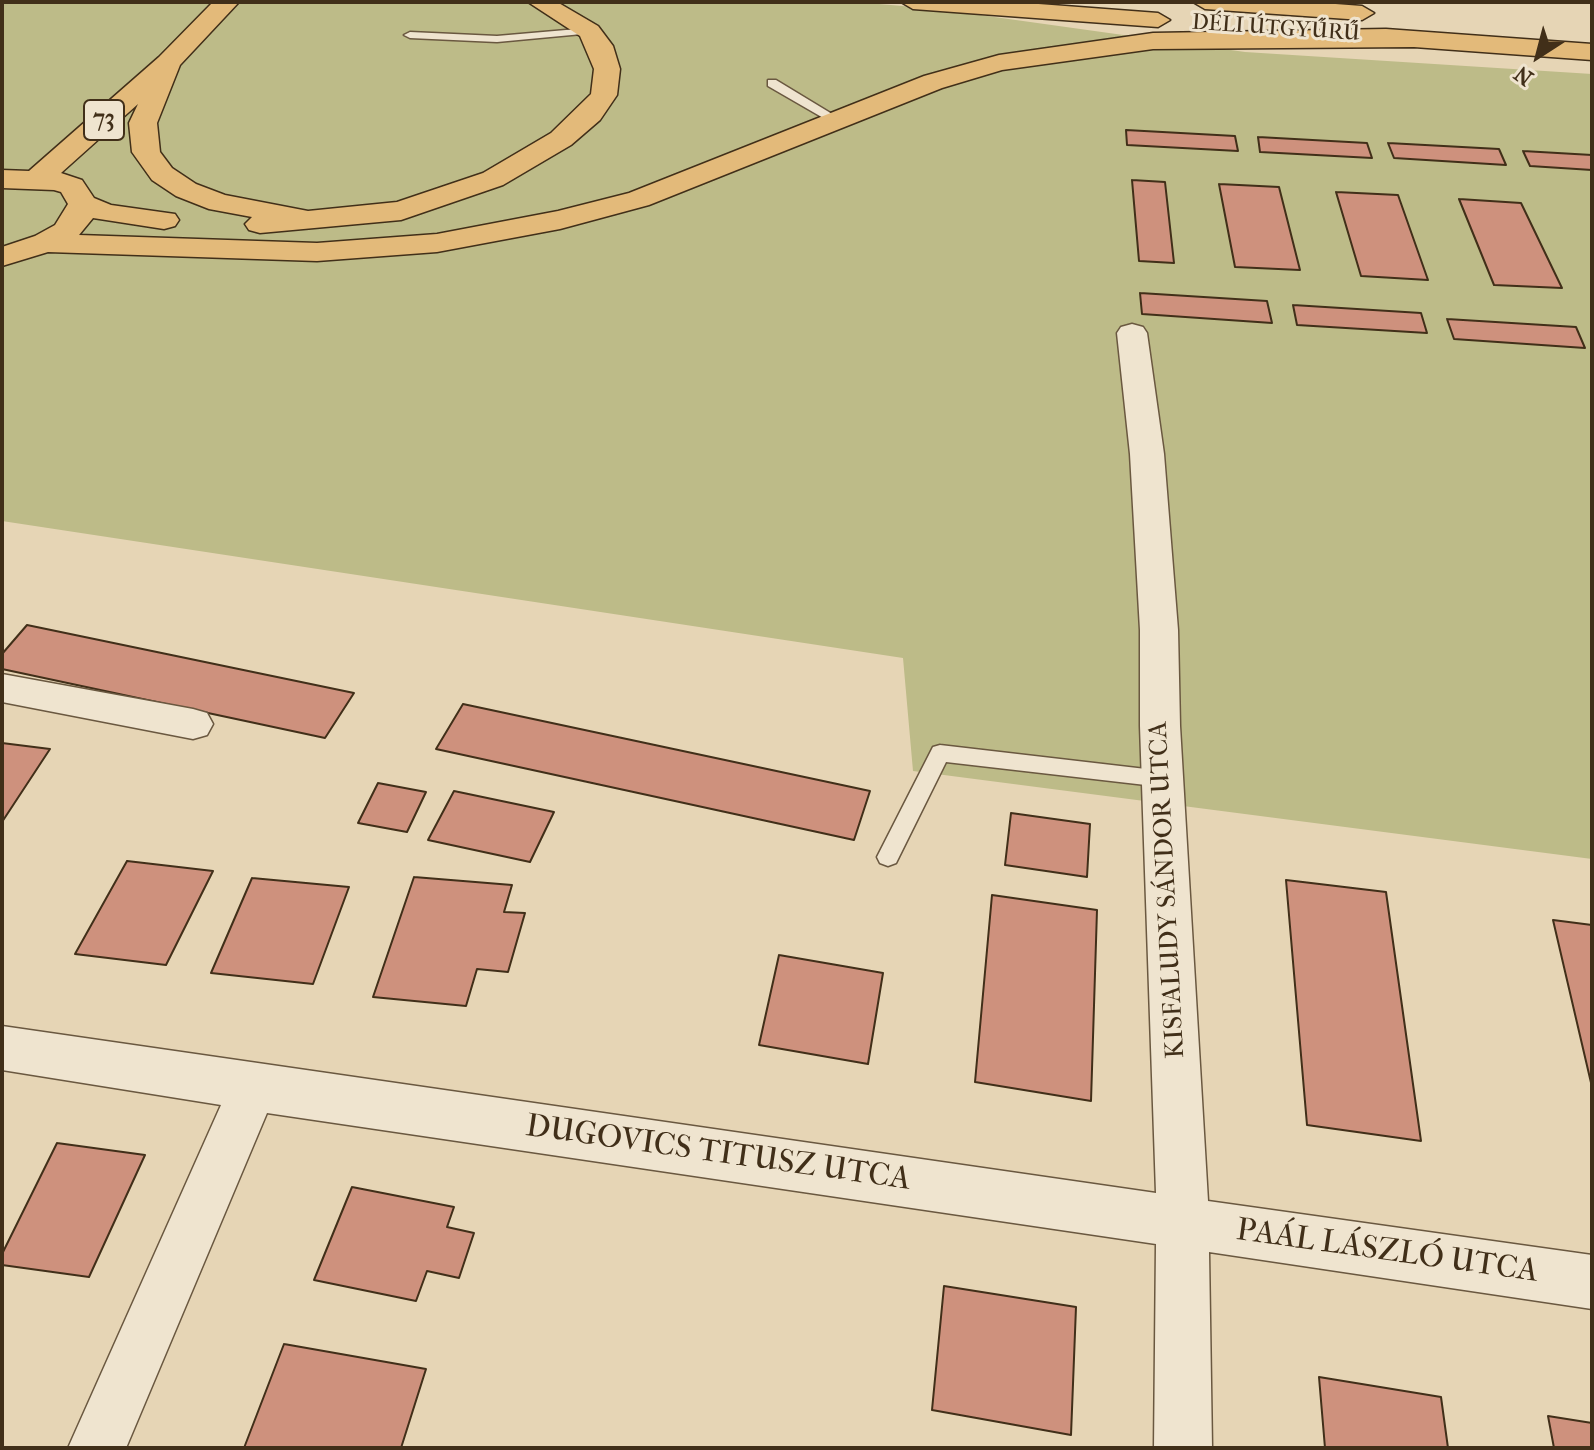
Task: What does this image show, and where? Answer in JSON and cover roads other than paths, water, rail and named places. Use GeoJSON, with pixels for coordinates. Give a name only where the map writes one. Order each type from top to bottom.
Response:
{"type":"FeatureCollection","features":[{"type":"Feature","properties":{"kind":"main road","name":"73"},"geometry":{"type":"LineString","coordinates":[[40,177],[168,62],[227,2]]}},
{"type":"Feature","properties":{"kind":"main road"},"geometry":{"type":"LineString","coordinates":[[2,179],[40,177],[72,186],[83,204],[106,213],[223,224],[288,224],[353,219],[401,211],[459,192],[533,159],[590,114],[604,95],[607,69],[600,46],[589,31],[540,2]]}},
{"type":"Feature","properties":{"kind":"main road","name":"DÉLI ÚTGYŰRŰ"},"geometry":{"type":"LineString","coordinates":[[913,2],[1592,52]]}},
{"type":"Feature","properties":{"kind":"main road","name":"DÉLI ÚTGYŰRŰ"},"geometry":{"type":"LineString","coordinates":[[1205,2],[1592,29]]}},
{"type":"Feature","properties":{"kind":"main road"},"geometry":{"type":"LineString","coordinates":[[1252,2],[1296,8]]}},
{"type":"Feature","properties":{"kind":"main road"},"geometry":{"type":"LineString","coordinates":[[46,243],[317,252],[437,243],[560,220],[639,199],[933,82],[986,67],[1086,48],[1209,38],[1414,39]]}},
{"type":"Feature","properties":{"kind":"main road"},"geometry":{"type":"LineString","coordinates":[[168,62],[143,123],[146,152],[162,174],[186,190],[219,203],[292,215],[353,219]]}},
{"type":"Feature","properties":{"kind":"main road"},"geometry":{"type":"LineString","coordinates":[[2,257],[46,243],[72,224],[83,204]]}},
{"type":"Feature","properties":{"kind":"street","name":"KISFALUDY SÁNDOR UTCA"},"geometry":{"type":"LineString","coordinates":[[1132,333],[1152,521],[1182,1221],[1183,1448]]}},
{"type":"Feature","properties":{"kind":"street"},"geometry":{"type":"LineString","coordinates":[[2,688],[193,724]]}},
{"type":"Feature","properties":{"kind":"street","name":"DUGOVICS TITUSZ UTCA"},"geometry":{"type":"LineString","coordinates":[[2,1048],[253,1088],[1182,1221]]}},
{"type":"Feature","properties":{"kind":"street"},"geometry":{"type":"LineString","coordinates":[[97,1448],[253,1088]]}},
{"type":"Feature","properties":{"kind":"street","name":"PAÁL LÁSZLÓ UTCA"},"geometry":{"type":"LineString","coordinates":[[1182,1221],[1592,1282]]}},
{"type":"Feature","properties":{"kind":"lane"},"geometry":{"type":"LineString","coordinates":[[410,35],[497,39],[589,31]]}},
{"type":"Feature","properties":{"kind":"lane"},"geometry":{"type":"LineString","coordinates":[[772,83],[836,120]]}},
{"type":"Feature","properties":{"kind":"lane"},"geometry":{"type":"LineString","coordinates":[[888,857],[940,753],[1163,779]]}}]}
